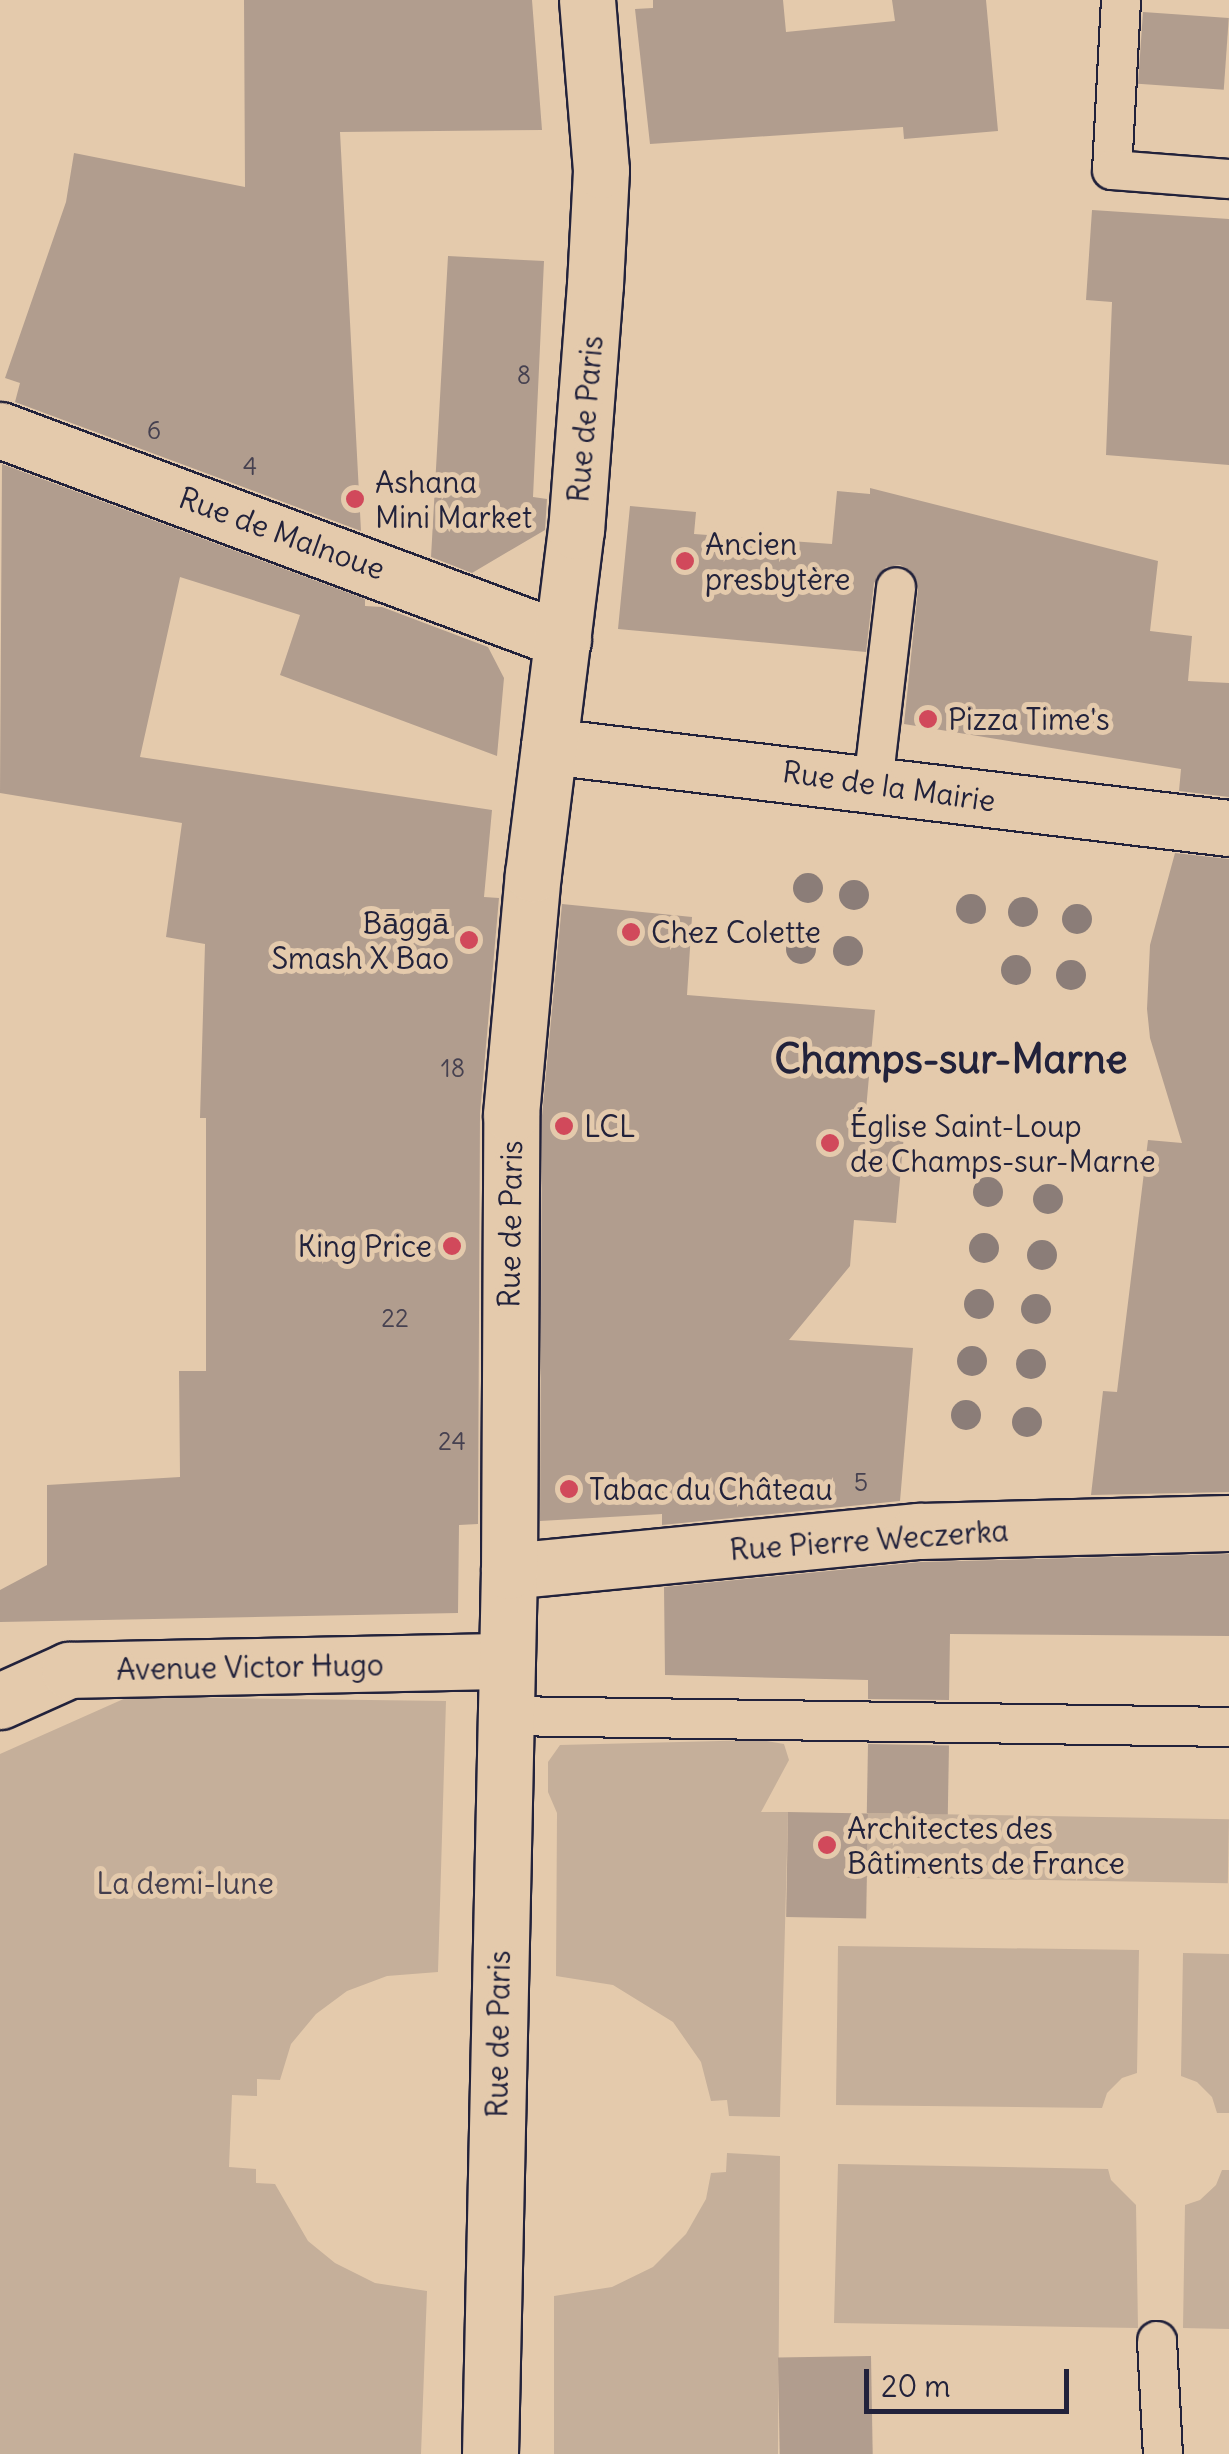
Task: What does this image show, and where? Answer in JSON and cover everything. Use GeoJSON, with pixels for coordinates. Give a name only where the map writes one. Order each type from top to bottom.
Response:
{"type":"FeatureCollection","features":[{"type":"Feature","properties":{"kind":"street","name":"Rue de Paris"},"geometry":{"type":"LineString","coordinates":[[490,2454],[509,1571],[511,1114],[532,874],[576,531],[601,170],[587,0]]}},
{"type":"Feature","properties":{"kind":"street","name":"Rue de Malnoue"},"geometry":{"type":"LineString","coordinates":[[0,430],[562,640]]}},
{"type":"Feature","properties":{"kind":"street","name":"Rue de la Mairie"},"geometry":{"type":"LineString","coordinates":[[550,746],[1229,828]]}},
{"type":"Feature","properties":{"kind":"street","name":"Rue Pierre Weczerka"},"geometry":{"type":"LineString","coordinates":[[509,1571],[919,1532],[1229,1523]]}},
{"type":"Feature","properties":{"kind":"street","name":"Avenue Victor Hugo"},"geometry":{"type":"LineString","coordinates":[[0,1702],[70,1670],[507,1661]]}},
{"type":"Feature","properties":{"kind":"lane"},"geometry":{"type":"LineString","coordinates":[[1121,0],[1112,170],[1229,178]]}},
{"type":"Feature","properties":{"kind":"lane"},"geometry":{"type":"LineString","coordinates":[[874,784],[896,587]]}},
{"type":"Feature","properties":{"kind":"lane"},"geometry":{"type":"LineString","coordinates":[[506,1716],[1229,1726]]}},
{"type":"Feature","properties":{"kind":"lane"},"geometry":{"type":"LineString","coordinates":[[1157,2341],[1163,2454]]}},
{"type":"Feature","properties":{"kind":"green space","name":"La demi-lune"},"geometry":{"type":"Polygon","coordinates":[[[128,1697],[446,1701],[438,1972],[387,1976],[347,1991],[316,2014],[291,2044],[280,2080],[257,2079],[257,2096],[232,2095],[229,2167],[256,2169],[256,2183],[275,2184],[308,2241],[335,2263],[375,2283],[427,2291],[421,2454],[0,2454],[0,1754],[128,1697]]]}},
{"type":"Feature","properties":{"kind":"green space"},"geometry":{"type":"Polygon","coordinates":[[[760,1740],[784,1744],[789,1760],[761,1812],[788,1812],[780,2117],[729,2116],[727,2100],[711,2101],[701,2062],[673,2022],[613,1985],[556,1976],[557,1813],[548,1792],[548,1762],[560,1745],[760,1740]]]}},
{"type":"Feature","properties":{"kind":"green space"},"geometry":{"type":"Polygon","coordinates":[[[868,1813],[1229,1819],[1228,1883],[867,1877],[868,1813]]]}},
{"type":"Feature","properties":{"kind":"green space"},"geometry":{"type":"Polygon","coordinates":[[[838,1946],[1139,1950],[1137,2073],[1122,2078],[1107,2093],[1102,2108],[836,2105],[838,1946]]]}},
{"type":"Feature","properties":{"kind":"green space"},"geometry":{"type":"Polygon","coordinates":[[[1183,1953],[1229,1954],[1229,2113],[1217,2113],[1212,2097],[1197,2082],[1181,2076],[1183,1953]]]}},
{"type":"Feature","properties":{"kind":"green space"},"geometry":{"type":"Polygon","coordinates":[[[727,2153],[780,2156],[778,2454],[554,2454],[554,2296],[612,2287],[653,2267],[686,2234],[706,2199],[711,2173],[726,2172],[727,2153]]]}},
{"type":"Feature","properties":{"kind":"green space"},"geometry":{"type":"Polygon","coordinates":[[[838,2164],[1108,2169],[1111,2180],[1136,2205],[1138,2328],[834,2323],[838,2164]]]}},
{"type":"Feature","properties":{"kind":"green space"},"geometry":{"type":"Polygon","coordinates":[[[1222,2170],[1229,2170],[1229,2329],[1183,2328],[1185,2205],[1200,2200],[1216,2185],[1222,2170]]]}},
{"type":"Feature","properties":{"kind":"building"},"geometry":{"type":"Polygon","coordinates":[[[244,0],[532,0],[542,130],[340,132],[361,531],[15,402],[20,383],[5,378],[66,202],[74,153],[245,187],[244,0]]]}},
{"type":"Feature","properties":{"kind":"building"},"geometry":{"type":"Polygon","coordinates":[[[653,0],[783,0],[786,32],[895,21],[892,0],[986,0],[998,131],[904,139],[903,127],[650,144],[635,9],[653,8],[653,0]]]}},
{"type":"Feature","properties":{"kind":"building"},"geometry":{"type":"Polygon","coordinates":[[[1143,12],[1229,18],[1224,90],[1138,84],[1143,12]]]}},
{"type":"Feature","properties":{"kind":"building"},"geometry":{"type":"Polygon","coordinates":[[[1092,210],[1229,219],[1229,465],[1106,455],[1112,302],[1086,300],[1092,210]]]}},
{"type":"Feature","properties":{"kind":"building"},"geometry":{"type":"Polygon","coordinates":[[[448,256],[544,261],[533,497],[547,499],[545,530],[472,573],[431,557],[448,256]]]}},
{"type":"Feature","properties":{"kind":"building"},"geometry":{"type":"Polygon","coordinates":[[[2,464],[365,599],[365,606],[382,607],[488,647],[504,678],[497,756],[280,675],[300,615],[180,577],[140,757],[492,810],[484,897],[499,898],[480,1114],[478,1524],[459,1525],[458,1613],[0,1622],[0,1590],[47,1565],[47,1485],[180,1477],[179,1371],[206,1371],[206,1118],[200,1118],[205,944],[166,937],[182,823],[0,793],[2,464]]]}},
{"type":"Feature","properties":{"kind":"building"},"geometry":{"type":"Polygon","coordinates":[[[870,488],[1158,561],[1150,631],[1192,636],[1188,681],[1229,683],[1229,797],[1179,791],[1181,769],[904,724],[918,589],[910,570],[900,565],[886,567],[874,583],[866,652],[618,629],[630,506],[696,512],[694,534],[832,544],[837,491],[870,494],[870,488]]]}},
{"type":"Feature","properties":{"kind":"building"},"geometry":{"type":"Polygon","coordinates":[[[1175,853],[1229,859],[1229,1492],[1091,1495],[1103,1391],[1117,1392],[1148,1140],[1182,1143],[1150,1038],[1147,1009],[1150,945],[1175,853]]]}},
{"type":"Feature","properties":{"kind":"building"},"geometry":{"type":"Polygon","coordinates":[[[562,904],[692,917],[687,995],[875,1010],[864,1132],[904,1135],[896,1223],[854,1220],[850,1266],[789,1340],[913,1348],[900,1501],[662,1525],[662,1514],[540,1521],[542,1116],[562,904]]]}},
{"type":"Feature","properties":{"kind":"building"},"geometry":{"type":"Polygon","coordinates":[[[1229,1554],[1229,1636],[950,1634],[949,1700],[868,1699],[868,1680],[665,1675],[664,1587],[921,1562],[1229,1554]]]}},
{"type":"Feature","properties":{"kind":"building"},"geometry":{"type":"Polygon","coordinates":[[[868,1744],[949,1745],[948,1814],[867,1813],[868,1744]]]}},
{"type":"Feature","properties":{"kind":"building","name":"Architectes des Bâtiments de France"},"geometry":{"type":"Polygon","coordinates":[[[788,1812],[868,1813],[866,1918],[786,1917],[788,1812]]]}},
{"type":"Feature","properties":{"kind":"building"},"geometry":{"type":"Polygon","coordinates":[[[871,2356],[873,2454],[780,2454],[778,2358],[871,2356]]]}},
{"type":"Feature","properties":{"kind":"place","name":"Ashana Mini Market"},"geometry":{"type":"Point","coordinates":[355,499]}},
{"type":"Feature","properties":{"kind":"place","name":"Ancien presbytère"},"geometry":{"type":"Point","coordinates":[685,561]}},
{"type":"Feature","properties":{"kind":"place","name":"Pizza Time's"},"geometry":{"type":"Point","coordinates":[928,719]}},
{"type":"Feature","properties":{"kind":"place","name":"Chez Colette"},"geometry":{"type":"Point","coordinates":[631,932]}},
{"type":"Feature","properties":{"kind":"place","name":"Bāggā Smash X Bao"},"geometry":{"type":"Point","coordinates":[469,940]}},
{"type":"Feature","properties":{"kind":"place","name":"LCL"},"geometry":{"type":"Point","coordinates":[564,1126]}},
{"type":"Feature","properties":{"kind":"place","name":"Église Saint-Loup de Champs-sur-Marne"},"geometry":{"type":"Point","coordinates":[830,1143]}},
{"type":"Feature","properties":{"kind":"place","name":"King Price"},"geometry":{"type":"Point","coordinates":[452,1246]}},
{"type":"Feature","properties":{"kind":"place","name":"Tabac du Château"},"geometry":{"type":"Point","coordinates":[569,1489]}},
{"type":"Feature","properties":{"kind":"place","name":"Architectes des Bâtiments de France"},"geometry":{"type":"Point","coordinates":[827,1845]}},
{"type":"Feature","properties":{"kind":"district","name":"Champs-sur-Marne"},"geometry":{"type":"Point","coordinates":[951,1059]}}]}
